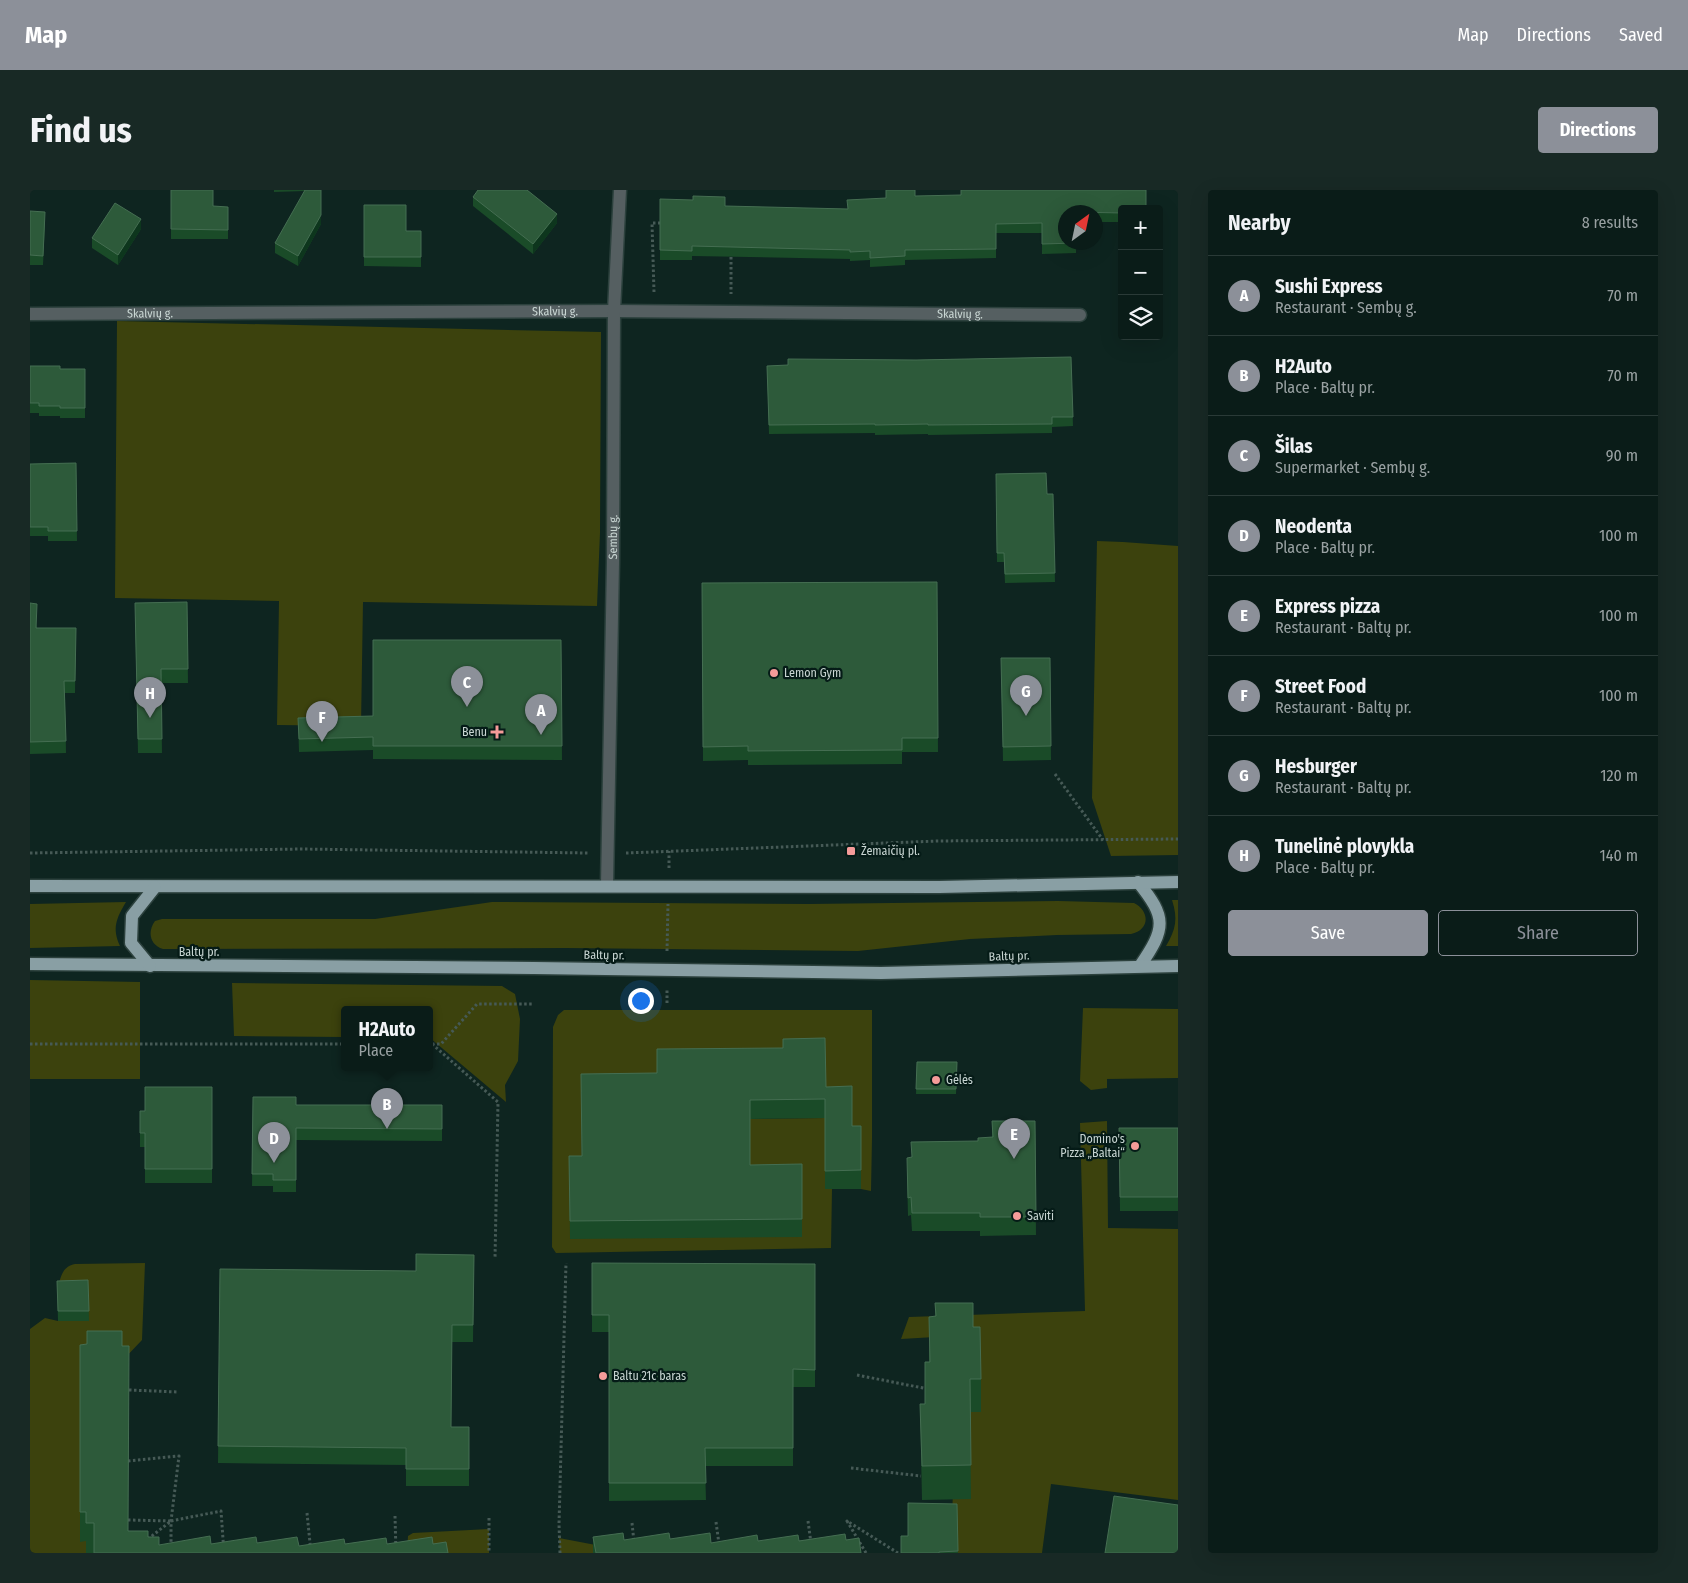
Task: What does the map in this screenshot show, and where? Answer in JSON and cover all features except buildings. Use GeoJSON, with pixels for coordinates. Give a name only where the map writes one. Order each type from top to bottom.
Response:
{"type":"FeatureCollection","features":[{"type":"Feature","properties":{"kind":"main road"},"geometry":{"type":"LineString","coordinates":[[1138,882],[1154,902],[1160,919],[1159,934],[1140,966]]}},
{"type":"Feature","properties":{"kind":"main road"},"geometry":{"type":"LineString","coordinates":[[30,886],[607,885],[939,887],[1178,882]]}},
{"type":"Feature","properties":{"kind":"main road"},"geometry":{"type":"LineString","coordinates":[[150,966],[131,944],[132,916],[155,887]]}},
{"type":"Feature","properties":{"kind":"main road","name":"Baltų pr."},"geometry":{"type":"LineString","coordinates":[[30,964],[881,973],[1140,966],[1176,967]]}},
{"type":"Feature","properties":{"kind":"street","name":"Sembų g."},"geometry":{"type":"LineString","coordinates":[[607,885],[613,562],[614,311],[620,190]]}},
{"type":"Feature","properties":{"kind":"street","name":"Skalvių g."},"geometry":{"type":"LineString","coordinates":[[30,314],[614,311],[655,313],[1080,315]]}},
{"type":"Feature","properties":{"kind":"path"},"geometry":{"type":"LineString","coordinates":[[655,313],[652,223],[660,223]]}},
{"type":"Feature","properties":{"kind":"path"},"geometry":{"type":"LineString","coordinates":[[654,244],[660,244]]}},
{"type":"Feature","properties":{"kind":"path"},"geometry":{"type":"LineString","coordinates":[[731,246],[731,313]]}},
{"type":"Feature","properties":{"kind":"path"},"geometry":{"type":"LineString","coordinates":[[1055,774],[1104,840]]}},
{"type":"Feature","properties":{"kind":"path"},"geometry":{"type":"LineString","coordinates":[[667,1003],[669,851]]}},
{"type":"Feature","properties":{"kind":"path"},"geometry":{"type":"LineString","coordinates":[[433,1044],[441,1044],[477,1004],[534,1004]]}},
{"type":"Feature","properties":{"kind":"path"},"geometry":{"type":"LineString","coordinates":[[30,1044],[341,1044]]}},
{"type":"Feature","properties":{"kind":"path"},"geometry":{"type":"LineString","coordinates":[[433,1046],[498,1102],[495,1259]]}},
{"type":"Feature","properties":{"kind":"path"},"geometry":{"type":"LineString","coordinates":[[560,1553],[559,1524],[566,1263]]}},
{"type":"Feature","properties":{"kind":"path"},"geometry":{"type":"LineString","coordinates":[[857,1375],[930,1390]]}},
{"type":"Feature","properties":{"kind":"path"},"geometry":{"type":"LineString","coordinates":[[129,1390],[178,1392]]}},
{"type":"Feature","properties":{"kind":"path"},"geometry":{"type":"LineString","coordinates":[[128,1461],[179,1456],[171,1521],[171,1553]]}},
{"type":"Feature","properties":{"kind":"path"},"geometry":{"type":"LineString","coordinates":[[851,1468],[921,1476]]}},
{"type":"Feature","properties":{"kind":"path"},"geometry":{"type":"LineString","coordinates":[[128,1520],[171,1521],[221,1511],[224,1553]]}},
{"type":"Feature","properties":{"kind":"path"},"geometry":{"type":"LineString","coordinates":[[307,1513],[311,1553]]}},
{"type":"Feature","properties":{"kind":"path"},"geometry":{"type":"LineString","coordinates":[[395,1516],[396,1553]]}},
{"type":"Feature","properties":{"kind":"path"},"geometry":{"type":"LineString","coordinates":[[489,1518],[489,1553]]}},
{"type":"Feature","properties":{"kind":"path"},"geometry":{"type":"LineString","coordinates":[[144,1542],[171,1521]]}},
{"type":"Feature","properties":{"kind":"path"},"geometry":{"type":"LineString","coordinates":[[866,1553],[847,1521],[898,1553]]}},
{"type":"Feature","properties":{"kind":"path"},"geometry":{"type":"LineString","coordinates":[[716,1522],[719,1545]]}},
{"type":"Feature","properties":{"kind":"path"},"geometry":{"type":"LineString","coordinates":[[808,1522],[812,1545]]}},
{"type":"Feature","properties":{"kind":"path"},"geometry":{"type":"LineString","coordinates":[[632,1523],[635,1546]]}},
{"type":"Feature","properties":{"kind":"green space"},"geometry":{"type":"Polygon","coordinates":[[[117,321],[601,332],[600,533],[597,606],[363,602],[361,726],[277,725],[279,601],[115,598],[117,321]]]}},
{"type":"Feature","properties":{"kind":"green space"},"geometry":{"type":"Polygon","coordinates":[[[1097,541],[1178,546],[1178,855],[1111,856],[1092,798],[1097,541]]]}},
{"type":"Feature","properties":{"kind":"green space"},"geometry":{"type":"Polygon","coordinates":[[[1172,900],[1178,900],[1178,946],[1166,946],[1175,924],[1172,900]]]}},
{"type":"Feature","properties":{"kind":"green space"},"geometry":{"type":"Polygon","coordinates":[[[1058,901],[1134,903],[1139,906],[1145,915],[1145,925],[1142,929],[1131,934],[970,939],[858,951],[565,948],[163,949],[155,944],[151,938],[151,929],[155,921],[162,919],[375,919],[492,902],[809,904],[1058,901]]]}},
{"type":"Feature","properties":{"kind":"green space"},"geometry":{"type":"Polygon","coordinates":[[[126,902],[116,924],[116,934],[120,946],[30,948],[30,904],[126,902]]]}},
{"type":"Feature","properties":{"kind":"green space"},"geometry":{"type":"Polygon","coordinates":[[[30,980],[140,982],[140,1079],[30,1079],[30,980]]]}},
{"type":"Feature","properties":{"kind":"green space"},"geometry":{"type":"Polygon","coordinates":[[[232,983],[502,986],[515,994],[520,1019],[518,1061],[505,1085],[506,1102],[433,1041],[433,1006],[341,1006],[341,1037],[234,1036],[232,983]]]}},
{"type":"Feature","properties":{"kind":"green space"},"geometry":{"type":"Polygon","coordinates":[[[1083,1008],[1178,1009],[1178,1078],[1107,1079],[1107,1088],[1091,1090],[1080,1081],[1083,1008]]]}},
{"type":"Feature","properties":{"kind":"green space"},"geometry":{"type":"Polygon","coordinates":[[[564,1010],[872,1010],[871,1191],[861,1189],[861,1144],[852,1144],[852,1105],[657,1067],[657,1091],[581,1092],[582,1174],[750,1183],[750,1119],[825,1118],[825,1189],[832,1189],[831,1248],[556,1253],[552,1247],[553,1027],[558,1015],[564,1010]]]}},
{"type":"Feature","properties":{"kind":"green space"},"geometry":{"type":"Polygon","coordinates":[[[1107,1121],[1108,1228],[1178,1229],[1178,1500],[1051,1484],[1042,1553],[958,1553],[954,1536],[953,1501],[964,1412],[981,1412],[935,1337],[901,1339],[909,1317],[1085,1311],[1080,1123],[1107,1121]]]}},
{"type":"Feature","properties":{"kind":"green space"},"geometry":{"type":"Polygon","coordinates":[[[145,1263],[142,1340],[122,1361],[80,1375],[80,1541],[86,1541],[86,1553],[30,1553],[30,1329],[45,1318],[58,1321],[88,1290],[57,1290],[64,1270],[70,1265],[145,1263]]]}},
{"type":"Feature","properties":{"kind":"green space"},"geometry":{"type":"Polygon","coordinates":[[[489,1529],[489,1553],[407,1553],[408,1536],[413,1533],[489,1529]]]}},
{"type":"Feature","properties":{"kind":"green space"},"geometry":{"type":"Polygon","coordinates":[[[559,1538],[622,1550],[622,1553],[560,1553],[559,1538]]]}},
{"type":"Feature","properties":{"kind":"place","name":"Lemon Gym"},"geometry":{"type":"Point","coordinates":[774,673]}},
{"type":"Feature","properties":{"kind":"place","name":"Šilas"},"geometry":{"type":"Point","coordinates":[467,707]}},
{"type":"Feature","properties":{"kind":"place","name":"Hesburger"},"geometry":{"type":"Point","coordinates":[1026,716]}},
{"type":"Feature","properties":{"kind":"place","name":"Tunelinė plovykla"},"geometry":{"type":"Point","coordinates":[150,718]}},
{"type":"Feature","properties":{"kind":"place","name":"Benu"},"geometry":{"type":"Point","coordinates":[497,732]}},
{"type":"Feature","properties":{"kind":"place","name":"Sushi Express"},"geometry":{"type":"Point","coordinates":[541,735]}},
{"type":"Feature","properties":{"kind":"place","name":"Street Food"},"geometry":{"type":"Point","coordinates":[322,742]}},
{"type":"Feature","properties":{"kind":"place","name":"Žemaičių pl."},"geometry":{"type":"Point","coordinates":[851,851]}},
{"type":"Feature","properties":{"kind":"place","name":"Gėlės"},"geometry":{"type":"Point","coordinates":[936,1080]}},
{"type":"Feature","properties":{"kind":"place","name":"H2Auto"},"geometry":{"type":"Point","coordinates":[387,1129]}},
{"type":"Feature","properties":{"kind":"place","name":"Domino's Pizza „Baltai“"},"geometry":{"type":"Point","coordinates":[1135,1146]}},
{"type":"Feature","properties":{"kind":"place","name":"Express pizza"},"geometry":{"type":"Point","coordinates":[1014,1159]}},
{"type":"Feature","properties":{"kind":"place","name":"Neodenta"},"geometry":{"type":"Point","coordinates":[274,1163]}},
{"type":"Feature","properties":{"kind":"place","name":"Saviti"},"geometry":{"type":"Point","coordinates":[1017,1216]}},
{"type":"Feature","properties":{"kind":"place","name":"Baltu 21c baras"},"geometry":{"type":"Point","coordinates":[603,1376]}}]}
